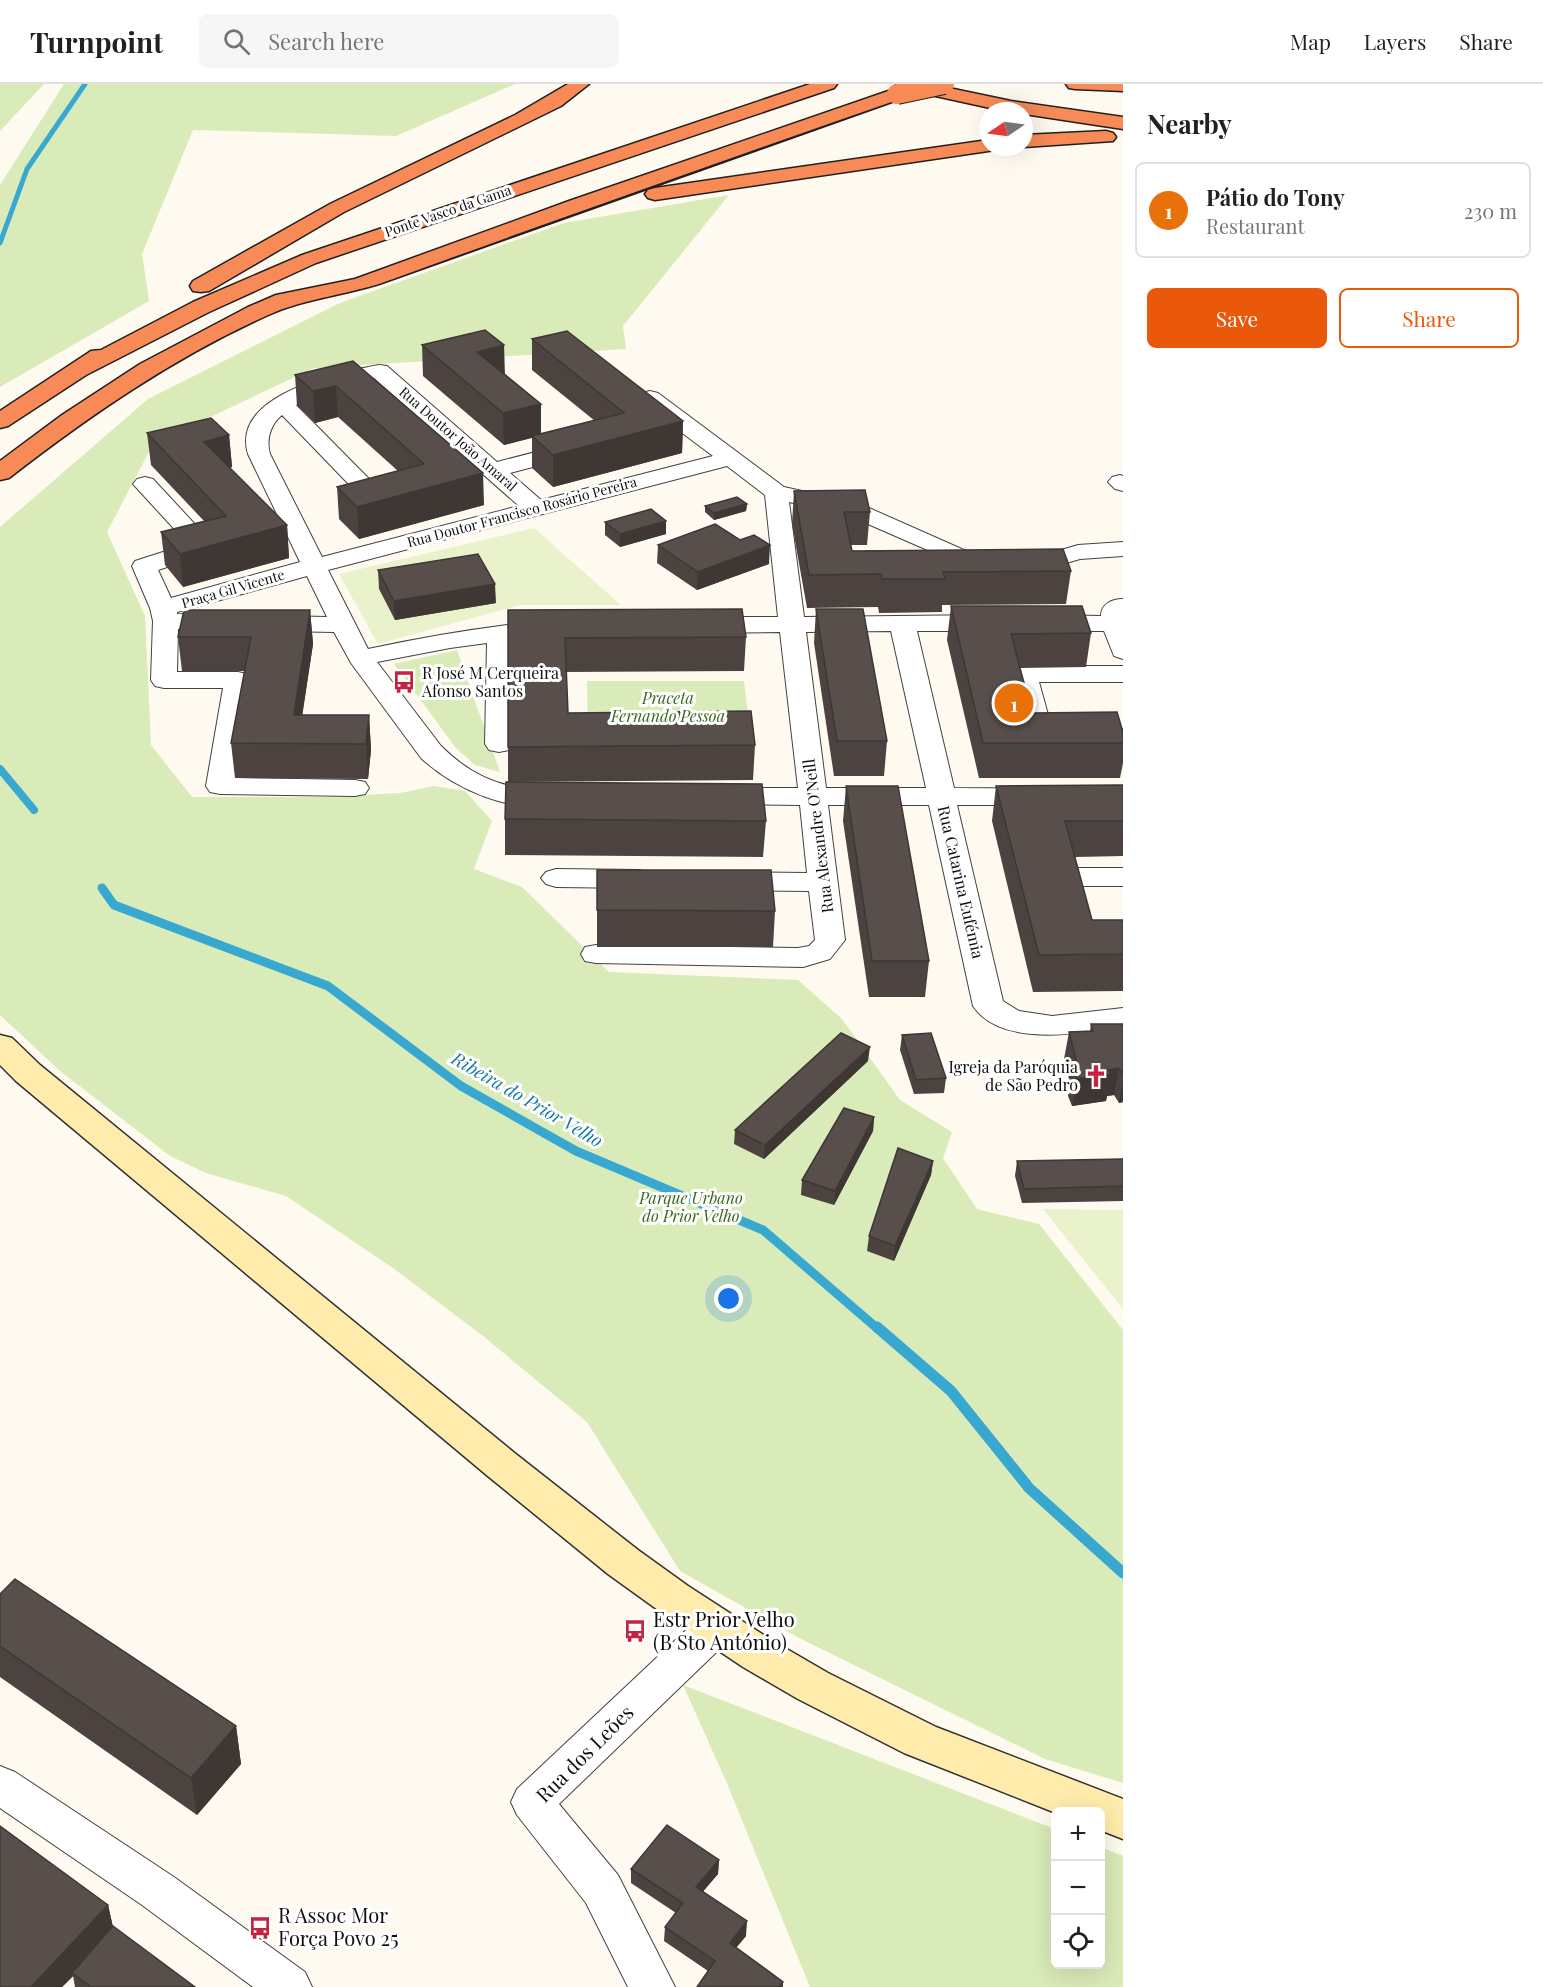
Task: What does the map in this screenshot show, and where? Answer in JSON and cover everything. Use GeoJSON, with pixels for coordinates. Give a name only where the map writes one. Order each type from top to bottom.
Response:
{"type":"FeatureCollection","features":[{"type":"Feature","properties":{"kind":"highway"},"geometry":{"type":"LineString","coordinates":[[0,421],[81,369],[181,297],[337,208],[540,110],[580,84]]}},
{"type":"Feature","properties":{"kind":"highway"},"geometry":{"type":"LineString","coordinates":[[309,259],[420,205],[777,84]]}},
{"type":"Feature","properties":{"kind":"highway","name":"Ponte Vasco da Gama"},"geometry":{"type":"LineString","coordinates":[[81,369],[236,291],[309,259],[828,84]]}},
{"type":"Feature","properties":{"kind":"highway"},"geometry":{"type":"LineString","coordinates":[[284,300],[361,284],[901,89],[924,84]]}},
{"type":"Feature","properties":{"kind":"highway"},"geometry":{"type":"LineString","coordinates":[[901,89],[944,84]]}},
{"type":"Feature","properties":{"kind":"highway"},"geometry":{"type":"LineString","coordinates":[[1075,84],[1123,86]]}},
{"type":"Feature","properties":{"kind":"highway","name":"Ponte Vasco da Gama"},"geometry":{"type":"LineString","coordinates":[[393,251],[506,209],[872,86]]}},
{"type":"Feature","properties":{"kind":"highway"},"geometry":{"type":"LineString","coordinates":[[901,89],[1123,123]]}},
{"type":"Feature","properties":{"kind":"highway"},"geometry":{"type":"LineString","coordinates":[[1033,141],[1123,137]]}},
{"type":"Feature","properties":{"kind":"highway"},"geometry":{"type":"LineString","coordinates":[[576,205],[979,147]]}},
{"type":"Feature","properties":{"kind":"highway"},"geometry":{"type":"LineString","coordinates":[[0,473],[94,404],[148,369],[363,263]]}},
{"type":"Feature","properties":{"kind":"street","name":"Rua Doutor João Amaral"},"geometry":{"type":"LineString","coordinates":[[283,404],[308,389],[324,383],[379,371],[536,508]]}},
{"type":"Feature","properties":{"kind":"street"},"geometry":{"type":"LineString","coordinates":[[636,388],[776,492],[852,509],[978,565],[1032,566],[1078,552],[1123,549]]}},
{"type":"Feature","properties":{"kind":"street"},"geometry":{"type":"LineString","coordinates":[[372,495],[283,404],[261,426],[257,445],[266,470],[360,658],[431,752],[454,773],[489,789],[544,798],[579,798]]}},
{"type":"Feature","properties":{"kind":"street"},"geometry":{"type":"LineString","coordinates":[[494,470],[587,445]]}},
{"type":"Feature","properties":{"kind":"street","name":"Rua Doutor Francisco Rosário Pereira"},"geometry":{"type":"LineString","coordinates":[[314,566],[731,458]]}},
{"type":"Feature","properties":{"kind":"street"},"geometry":{"type":"LineString","coordinates":[[145,484],[204,547],[144,567],[164,615],[164,680],[238,680],[220,786],[355,788]]}},
{"type":"Feature","properties":{"kind":"street","name":"Rua Alexandre O'Neill"},"geometry":{"type":"LineString","coordinates":[[596,954],[792,958],[816,954],[828,946],[830,940],[824,882],[776,492]]}},
{"type":"Feature","properties":{"kind":"street","name":"Praça Gil Vicente"},"geometry":{"type":"LineString","coordinates":[[164,615],[314,566]]}},
{"type":"Feature","properties":{"kind":"street"},"geometry":{"type":"LineString","coordinates":[[676,625],[1022,623],[1119,614],[1123,651]]}},
{"type":"Feature","properties":{"kind":"street","name":"Praça Gil Vicente"},"geometry":{"type":"LineString","coordinates":[[164,615],[344,625]]}},
{"type":"Feature","properties":{"kind":"street","name":"Rua Catarina Eufémia"},"geometry":{"type":"LineString","coordinates":[[902,622],[989,1006],[1011,1020],[1053,1026],[1123,1018]]}},
{"type":"Feature","properties":{"kind":"street"},"geometry":{"type":"LineString","coordinates":[[360,658],[500,633],[573,626]]}},
{"type":"Feature","properties":{"kind":"street"},"geometry":{"type":"LineString","coordinates":[[499,744],[500,633]]}},
{"type":"Feature","properties":{"kind":"street"},"geometry":{"type":"LineString","coordinates":[[1123,674],[1024,674],[1041,737],[1123,737]]}},
{"type":"Feature","properties":{"kind":"street"},"geometry":{"type":"LineString","coordinates":[[696,797],[1123,797]]}},
{"type":"Feature","properties":{"kind":"street"},"geometry":{"type":"LineString","coordinates":[[1076,877],[1123,877]]}},
{"type":"Feature","properties":{"kind":"street"},"geometry":{"type":"LineString","coordinates":[[556,878],[665,880]]}},
{"type":"Feature","properties":{"kind":"street"},"geometry":{"type":"LineString","coordinates":[[701,880],[824,882]]}},
{"type":"Feature","properties":{"kind":"street"},"geometry":{"type":"LineString","coordinates":[[0,1046],[28,1073],[567,1518],[623,1562],[716,1627],[813,1686],[920,1740],[1123,1819]]}},
{"type":"Feature","properties":{"kind":"street","name":"Rua dos Leões"},"geometry":{"type":"LineString","coordinates":[[652,1987],[602,1889],[532,1802],[716,1627]]}},
{"type":"Feature","properties":{"kind":"street"},"geometry":{"type":"LineString","coordinates":[[0,1785],[158,1890],[289,1987]]}},
{"type":"Feature","properties":{"kind":"green space"},"geometry":{"type":"Polygon","coordinates":[[[0,84],[44,84],[0,131],[0,84]]]}},
{"type":"Feature","properties":{"kind":"green space"},"geometry":{"type":"Polygon","coordinates":[[[64,84],[515,84],[396,136],[193,130],[142,254],[149,301],[0,387],[0,185],[64,84]]]}},
{"type":"Feature","properties":{"kind":"green space","name":"Parque Urbano do Prior Velho"},"geometry":{"type":"Polygon","coordinates":[[[729,195],[623,326],[626,349],[314,368],[153,444],[107,532],[145,616],[151,745],[192,797],[324,797],[400,793],[434,786],[465,791],[492,821],[474,869],[522,887],[609,972],[798,980],[842,1019],[900,1100],[952,1132],[943,1158],[977,1209],[1039,1224],[1123,1330],[1123,1783],[1045,1759],[799,1638],[680,1571],[587,1422],[483,1336],[393,1268],[286,1196],[206,1173],[170,1156],[60,1071],[0,1015],[0,527],[148,399],[340,303],[564,223],[729,195]]]}},
{"type":"Feature","properties":{"kind":"green space"},"geometry":{"type":"Polygon","coordinates":[[[534,528],[621,605],[520,605],[378,644],[339,574],[534,528]]]}},
{"type":"Feature","properties":{"kind":"green space"},"geometry":{"type":"Polygon","coordinates":[[[457,650],[500,772],[475,765],[456,748],[394,664],[457,650]]]}},
{"type":"Feature","properties":{"kind":"green space","name":"Praceta Fernando Pessoa"},"geometry":{"type":"Polygon","coordinates":[[[587,681],[744,681],[750,733],[588,733],[587,681]]]}},
{"type":"Feature","properties":{"kind":"green space"},"geometry":{"type":"Polygon","coordinates":[[[1043,1209],[1123,1210],[1123,1309],[1043,1209]]]}},
{"type":"Feature","properties":{"kind":"green space"},"geometry":{"type":"Polygon","coordinates":[[[683,1685],[1051,1827],[1051,1969],[1105,1969],[1105,1849],[1123,1856],[1123,1987],[810,1987],[726,1781],[683,1685]]]}},
{"type":"Feature","properties":{"kind":"building"},"geometry":{"type":"Polygon","coordinates":[[[485,330],[504,345],[477,352],[541,404],[503,413],[422,345],[485,330]]]}},
{"type":"Feature","properties":{"kind":"building"},"geometry":{"type":"Polygon","coordinates":[[[567,331],[683,421],[553,455],[532,436],[624,413],[532,339],[567,331]]]}},
{"type":"Feature","properties":{"kind":"building"},"geometry":{"type":"Polygon","coordinates":[[[353,361],[483,473],[357,507],[337,487],[424,464],[336,386],[313,391],[295,375],[353,361]]]}},
{"type":"Feature","properties":{"kind":"building"},"geometry":{"type":"Polygon","coordinates":[[[211,418],[229,435],[204,442],[287,525],[180,554],[161,532],[226,516],[147,433],[211,418]]]}},
{"type":"Feature","properties":{"kind":"building"},"geometry":{"type":"Polygon","coordinates":[[[865,490],[870,512],[844,512],[852,551],[1063,549],[1071,571],[943,572],[945,579],[882,579],[881,574],[809,575],[794,491],[865,490]]]}},
{"type":"Feature","properties":{"kind":"building"},"geometry":{"type":"Polygon","coordinates":[[[737,497],[747,504],[714,513],[705,506],[737,497]]]}},
{"type":"Feature","properties":{"kind":"building"},"geometry":{"type":"Polygon","coordinates":[[[651,509],[666,521],[620,534],[605,522],[651,509]]]}},
{"type":"Feature","properties":{"kind":"building"},"geometry":{"type":"Polygon","coordinates":[[[715,524],[740,540],[754,535],[770,545],[698,572],[658,545],[715,524]]]}},
{"type":"Feature","properties":{"kind":"building"},"geometry":{"type":"Polygon","coordinates":[[[478,554],[495,584],[394,601],[378,570],[478,554]]]}},
{"type":"Feature","properties":{"kind":"building"},"geometry":{"type":"Polygon","coordinates":[[[951,606],[1082,606],[1091,633],[1011,634],[1032,713],[1117,712],[1123,732],[1123,743],[983,743],[951,606]]]}},
{"type":"Feature","properties":{"kind":"building"},"geometry":{"type":"Polygon","coordinates":[[[742,609],[746,637],[565,638],[568,713],[751,711],[755,745],[508,747],[508,610],[742,609]]]}},
{"type":"Feature","properties":{"kind":"building"},"geometry":{"type":"Polygon","coordinates":[[[816,609],[863,609],[887,741],[837,741],[816,609]]]}},
{"type":"Feature","properties":{"kind":"building"},"geometry":{"type":"Polygon","coordinates":[[[184,610],[310,610],[294,715],[369,715],[366,744],[231,743],[251,637],[178,637],[184,610]]]}},
{"type":"Feature","properties":{"kind":"building"},"geometry":{"type":"Polygon","coordinates":[[[506,782],[762,784],[766,821],[505,819],[506,782]]]}},
{"type":"Feature","properties":{"kind":"building"},"geometry":{"type":"Polygon","coordinates":[[[1123,785],[1123,821],[1065,821],[1092,920],[1123,920],[1123,954],[1039,955],[996,786],[1123,785]]]}},
{"type":"Feature","properties":{"kind":"building"},"geometry":{"type":"Polygon","coordinates":[[[846,786],[898,786],[929,961],[872,961],[846,786]]]}},
{"type":"Feature","properties":{"kind":"building"},"geometry":{"type":"Polygon","coordinates":[[[597,870],[771,870],[775,911],[597,910],[597,870]]]}},
{"type":"Feature","properties":{"kind":"building"},"geometry":{"type":"Polygon","coordinates":[[[1091,1024],[1123,1024],[1123,1074],[1119,1068],[1108,1070],[1111,1074],[1077,1079],[1073,1069],[1078,1067],[1069,1032],[1093,1031],[1091,1024]]]}},
{"type":"Feature","properties":{"kind":"building"},"geometry":{"type":"Polygon","coordinates":[[[841,1033],[870,1047],[765,1145],[735,1130],[841,1033]]]}},
{"type":"Feature","properties":{"kind":"building"},"geometry":{"type":"Polygon","coordinates":[[[931,1033],[946,1078],[916,1080],[902,1035],[931,1033]]]}},
{"type":"Feature","properties":{"kind":"building"},"geometry":{"type":"Polygon","coordinates":[[[844,1108],[874,1117],[835,1191],[802,1180],[844,1108]]]}},
{"type":"Feature","properties":{"kind":"building"},"geometry":{"type":"Polygon","coordinates":[[[898,1148],[933,1161],[895,1246],[869,1236],[898,1148]]]}},
{"type":"Feature","properties":{"kind":"building"},"geometry":{"type":"Polygon","coordinates":[[[1123,1159],[1123,1186],[1024,1189],[1017,1161],[1123,1159]]]}},
{"type":"Feature","properties":{"kind":"building"},"geometry":{"type":"Polygon","coordinates":[[[15,1579],[236,1726],[191,1778],[0,1646],[0,1594],[15,1579]]]}},
{"type":"Feature","properties":{"kind":"building"},"geometry":{"type":"Polygon","coordinates":[[[667,1825],[719,1860],[696,1887],[747,1921],[730,1943],[783,1982],[779,1987],[697,1987],[715,1961],[665,1927],[683,1903],[631,1869],[667,1825]]]}},
{"type":"Feature","properties":{"kind":"building"},"geometry":{"type":"Polygon","coordinates":[[[0,1826],[108,1905],[31,1987],[0,1987],[0,1826]]]}},
{"type":"Feature","properties":{"kind":"building"},"geometry":{"type":"Polygon","coordinates":[[[113,1926],[195,1987],[91,1987],[72,1973],[113,1926]]]}},
{"type":"Feature","properties":{"kind":"waterway","name":"Ribeira do Prior Velho"},"geometry":{"type":"LineString","coordinates":[[0,243],[27,169],[85,84]]}},
{"type":"Feature","properties":{"kind":"waterway","name":"Ribeira do Prior Velho"},"geometry":{"type":"LineString","coordinates":[[0,769],[34,810]]}},
{"type":"Feature","properties":{"kind":"waterway","name":"Ribeira do Prior Velho"},"geometry":{"type":"LineString","coordinates":[[102,888],[114,905],[328,986],[461,1086],[576,1151],[763,1230],[878,1329]]}},
{"type":"Feature","properties":{"kind":"waterway","name":"Ribeira do Prior Velho"},"geometry":{"type":"LineString","coordinates":[[877,1327],[951,1391],[1029,1488],[1123,1573]]}},
{"type":"Feature","properties":{"kind":"place","name":"R José M Cerqueira Afonso Santos"},"geometry":{"type":"Point","coordinates":[404,682]}},
{"type":"Feature","properties":{"kind":"place","name":"Pátio do Tony"},"geometry":{"type":"Point","coordinates":[1014,703]}},
{"type":"Feature","properties":{"kind":"place","name":"Igreja da Paróquia de São Pedro"},"geometry":{"type":"Point","coordinates":[1096,1076]}},
{"type":"Feature","properties":{"kind":"place","name":"Estr Prior Velho (B Sto António)"},"geometry":{"type":"Point","coordinates":[635,1631]}},
{"type":"Feature","properties":{"kind":"place","name":"R Assoc Mor Força Povo 25"},"geometry":{"type":"Point","coordinates":[260,1928]}}]}
